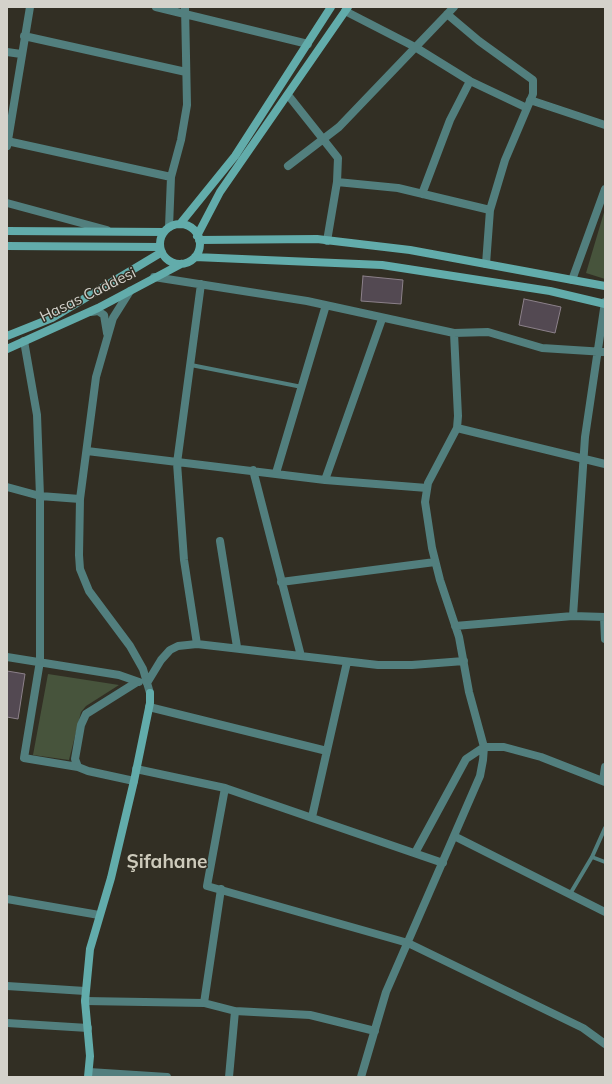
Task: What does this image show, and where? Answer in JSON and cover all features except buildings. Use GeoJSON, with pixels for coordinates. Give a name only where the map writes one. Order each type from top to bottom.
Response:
{"type":"FeatureCollection","features":[{"type":"Feature","properties":{"kind":"main road"},"geometry":{"type":"LineString","coordinates":[[7,231],[113,232],[166,230],[180,224],[235,156],[331,7]]}},
{"type":"Feature","properties":{"kind":"main road"},"geometry":{"type":"LineString","coordinates":[[198,238],[220,192],[347,9]]}},
{"type":"Feature","properties":{"kind":"main road"},"geometry":{"type":"LineString","coordinates":[[166,230],[160,238],[161,249],[166,258],[172,263],[181,264],[190,261],[195,257],[199,246],[198,238],[190,228],[180,224]]}},
{"type":"Feature","properties":{"kind":"main road"},"geometry":{"type":"LineString","coordinates":[[198,238],[327,240],[410,250],[605,286]]}},
{"type":"Feature","properties":{"kind":"main road"},"geometry":{"type":"LineString","coordinates":[[7,246],[161,249]]}},
{"type":"Feature","properties":{"kind":"main road","name":"Hasas Caddesi"},"geometry":{"type":"LineString","coordinates":[[7,336],[52,318],[161,249]]}},
{"type":"Feature","properties":{"kind":"main road"},"geometry":{"type":"LineString","coordinates":[[195,257],[382,264],[550,292],[605,304]]}},
{"type":"Feature","properties":{"kind":"main road","name":"Hasas Caddesi"},"geometry":{"type":"LineString","coordinates":[[7,349],[91,312],[154,277],[181,264]]}},
{"type":"Feature","properties":{"kind":"main road"},"geometry":{"type":"LineString","coordinates":[[88,1074],[90,1056],[84,1001],[90,949],[99,914],[111,878],[134,781],[149,707],[150,693]]}},
{"type":"Feature","properties":{"kind":"street"},"geometry":{"type":"LineString","coordinates":[[30,7],[7,143],[171,177]]}},
{"type":"Feature","properties":{"kind":"street"},"geometry":{"type":"LineString","coordinates":[[156,7],[185,10],[308,44]]}},
{"type":"Feature","properties":{"kind":"street"},"geometry":{"type":"LineString","coordinates":[[288,166],[339,127],[454,7]]}},
{"type":"Feature","properties":{"kind":"street"},"geometry":{"type":"LineString","coordinates":[[347,9],[415,47],[470,81],[528,104],[605,125]]}},
{"type":"Feature","properties":{"kind":"street"},"geometry":{"type":"LineString","coordinates":[[166,230],[171,177],[181,140],[187,105],[185,10]]}},
{"type":"Feature","properties":{"kind":"street"},"geometry":{"type":"LineString","coordinates":[[447,14],[479,41],[533,80],[534,87],[505,160],[490,210],[486,264]]}},
{"type":"Feature","properties":{"kind":"street"},"geometry":{"type":"LineString","coordinates":[[24,36],[186,72]]}},
{"type":"Feature","properties":{"kind":"street"},"geometry":{"type":"LineString","coordinates":[[7,52],[21,54]]}},
{"type":"Feature","properties":{"kind":"street"},"geometry":{"type":"LineString","coordinates":[[422,194],[450,120],[470,81]]}},
{"type":"Feature","properties":{"kind":"street"},"geometry":{"type":"LineString","coordinates":[[288,95],[338,158],[337,182],[327,240]]}},
{"type":"Feature","properties":{"kind":"street"},"geometry":{"type":"LineString","coordinates":[[337,182],[398,188],[490,210]]}},
{"type":"Feature","properties":{"kind":"street"},"geometry":{"type":"LineString","coordinates":[[572,280],[605,189]]}},
{"type":"Feature","properties":{"kind":"street"},"geometry":{"type":"LineString","coordinates":[[7,203],[113,232]]}},
{"type":"Feature","properties":{"kind":"street"},"geometry":{"type":"LineString","coordinates":[[154,277],[326,306],[382,319],[454,332],[488,332],[542,348],[601,351]]}},
{"type":"Feature","properties":{"kind":"street"},"geometry":{"type":"LineString","coordinates":[[197,644],[184,560],[177,462],[201,284]]}},
{"type":"Feature","properties":{"kind":"street"},"geometry":{"type":"LineString","coordinates":[[130,290],[113,318],[96,377],[80,499],[79,555],[83,579],[89,591],[130,646],[143,669],[150,693]]}},
{"type":"Feature","properties":{"kind":"street"},"geometry":{"type":"LineString","coordinates":[[573,616],[585,458],[585,437],[601,351],[605,304]]}},
{"type":"Feature","properties":{"kind":"street"},"geometry":{"type":"LineString","coordinates":[[276,473],[326,306]]}},
{"type":"Feature","properties":{"kind":"street"},"geometry":{"type":"LineString","coordinates":[[91,312],[98,311],[104,315],[107,336]]}},
{"type":"Feature","properties":{"kind":"street"},"geometry":{"type":"LineString","coordinates":[[326,480],[382,319]]}},
{"type":"Feature","properties":{"kind":"street"},"geometry":{"type":"LineString","coordinates":[[361,1077],[386,992],[480,776],[484,748],[469,692],[464,661],[455,626],[435,562],[424,502],[428,482],[457,428],[458,416],[454,332]]}},
{"type":"Feature","properties":{"kind":"street"},"geometry":{"type":"LineString","coordinates":[[24,341],[37,415],[40,496],[40,661],[24,758],[78,767],[134,781]]}},
{"type":"Feature","properties":{"kind":"street"},"geometry":{"type":"LineString","coordinates":[[457,428],[605,464]]}},
{"type":"Feature","properties":{"kind":"street"},"geometry":{"type":"LineString","coordinates":[[87,451],[326,480],[427,488]]}},
{"type":"Feature","properties":{"kind":"street"},"geometry":{"type":"LineString","coordinates":[[253,470],[301,656]]}},
{"type":"Feature","properties":{"kind":"street"},"geometry":{"type":"LineString","coordinates":[[7,487],[40,496],[80,499]]}},
{"type":"Feature","properties":{"kind":"street"},"geometry":{"type":"LineString","coordinates":[[220,541],[237,647]]}},
{"type":"Feature","properties":{"kind":"street"},"geometry":{"type":"LineString","coordinates":[[281,582],[435,562]]}},
{"type":"Feature","properties":{"kind":"street"},"geometry":{"type":"LineString","coordinates":[[455,626],[573,616],[604,617],[605,640]]}},
{"type":"Feature","properties":{"kind":"street"},"geometry":{"type":"LineString","coordinates":[[148,683],[161,660],[170,650],[178,646],[197,644],[237,647],[378,665],[412,665],[464,661]]}},
{"type":"Feature","properties":{"kind":"street"},"geometry":{"type":"LineString","coordinates":[[7,656],[119,675],[146,685],[150,693]]}},
{"type":"Feature","properties":{"kind":"street"},"geometry":{"type":"LineString","coordinates":[[312,818],[347,662]]}},
{"type":"Feature","properties":{"kind":"street"},"geometry":{"type":"LineString","coordinates":[[78,767],[75,759],[80,724],[86,714],[137,682]]}},
{"type":"Feature","properties":{"kind":"street"},"geometry":{"type":"LineString","coordinates":[[149,707],[327,751]]}},
{"type":"Feature","properties":{"kind":"street"},"geometry":{"type":"LineString","coordinates":[[415,853],[466,759],[484,748],[504,747],[541,757],[604,781],[605,767]]}},
{"type":"Feature","properties":{"kind":"street"},"geometry":{"type":"LineString","coordinates":[[136,769],[225,788],[443,863]]}},
{"type":"Feature","properties":{"kind":"street"},"geometry":{"type":"LineString","coordinates":[[225,788],[207,886],[408,943],[583,1028],[605,1044]]}},
{"type":"Feature","properties":{"kind":"street"},"geometry":{"type":"LineString","coordinates":[[454,836],[605,912]]}},
{"type":"Feature","properties":{"kind":"street"},"geometry":{"type":"LineString","coordinates":[[204,1003],[221,889]]}},
{"type":"Feature","properties":{"kind":"street"},"geometry":{"type":"LineString","coordinates":[[7,899],[99,914]]}},
{"type":"Feature","properties":{"kind":"street"},"geometry":{"type":"LineString","coordinates":[[7,986],[85,991]]}},
{"type":"Feature","properties":{"kind":"street"},"geometry":{"type":"LineString","coordinates":[[84,1001],[204,1003],[235,1012],[310,1016],[375,1031]]}},
{"type":"Feature","properties":{"kind":"street"},"geometry":{"type":"LineString","coordinates":[[229,1077],[235,1012]]}},
{"type":"Feature","properties":{"kind":"street"},"geometry":{"type":"LineString","coordinates":[[7,1023],[88,1028]]}},
{"type":"Feature","properties":{"kind":"street"},"geometry":{"type":"LineString","coordinates":[[88,1074],[167,1077]]}},
{"type":"Feature","properties":{"kind":"lane"},"geometry":{"type":"LineString","coordinates":[[191,365],[302,387]]}},
{"type":"Feature","properties":{"kind":"lane"},"geometry":{"type":"LineString","coordinates":[[570,894],[592,857],[605,828]]}},
{"type":"Feature","properties":{"kind":"lane"},"geometry":{"type":"LineString","coordinates":[[592,857],[605,862]]}},
{"type":"Feature","properties":{"kind":"green space"},"geometry":{"type":"Polygon","coordinates":[[[605,209],[605,279],[586,273],[605,209]]]}},
{"type":"Feature","properties":{"kind":"green space"},"geometry":{"type":"Polygon","coordinates":[[[48,674],[119,685],[86,706],[81,712],[69,760],[33,755],[48,674]]]}},
{"type":"Feature","properties":{"kind":"district","name":"Şifahane"},"geometry":{"type":"Point","coordinates":[167,862]}}]}
